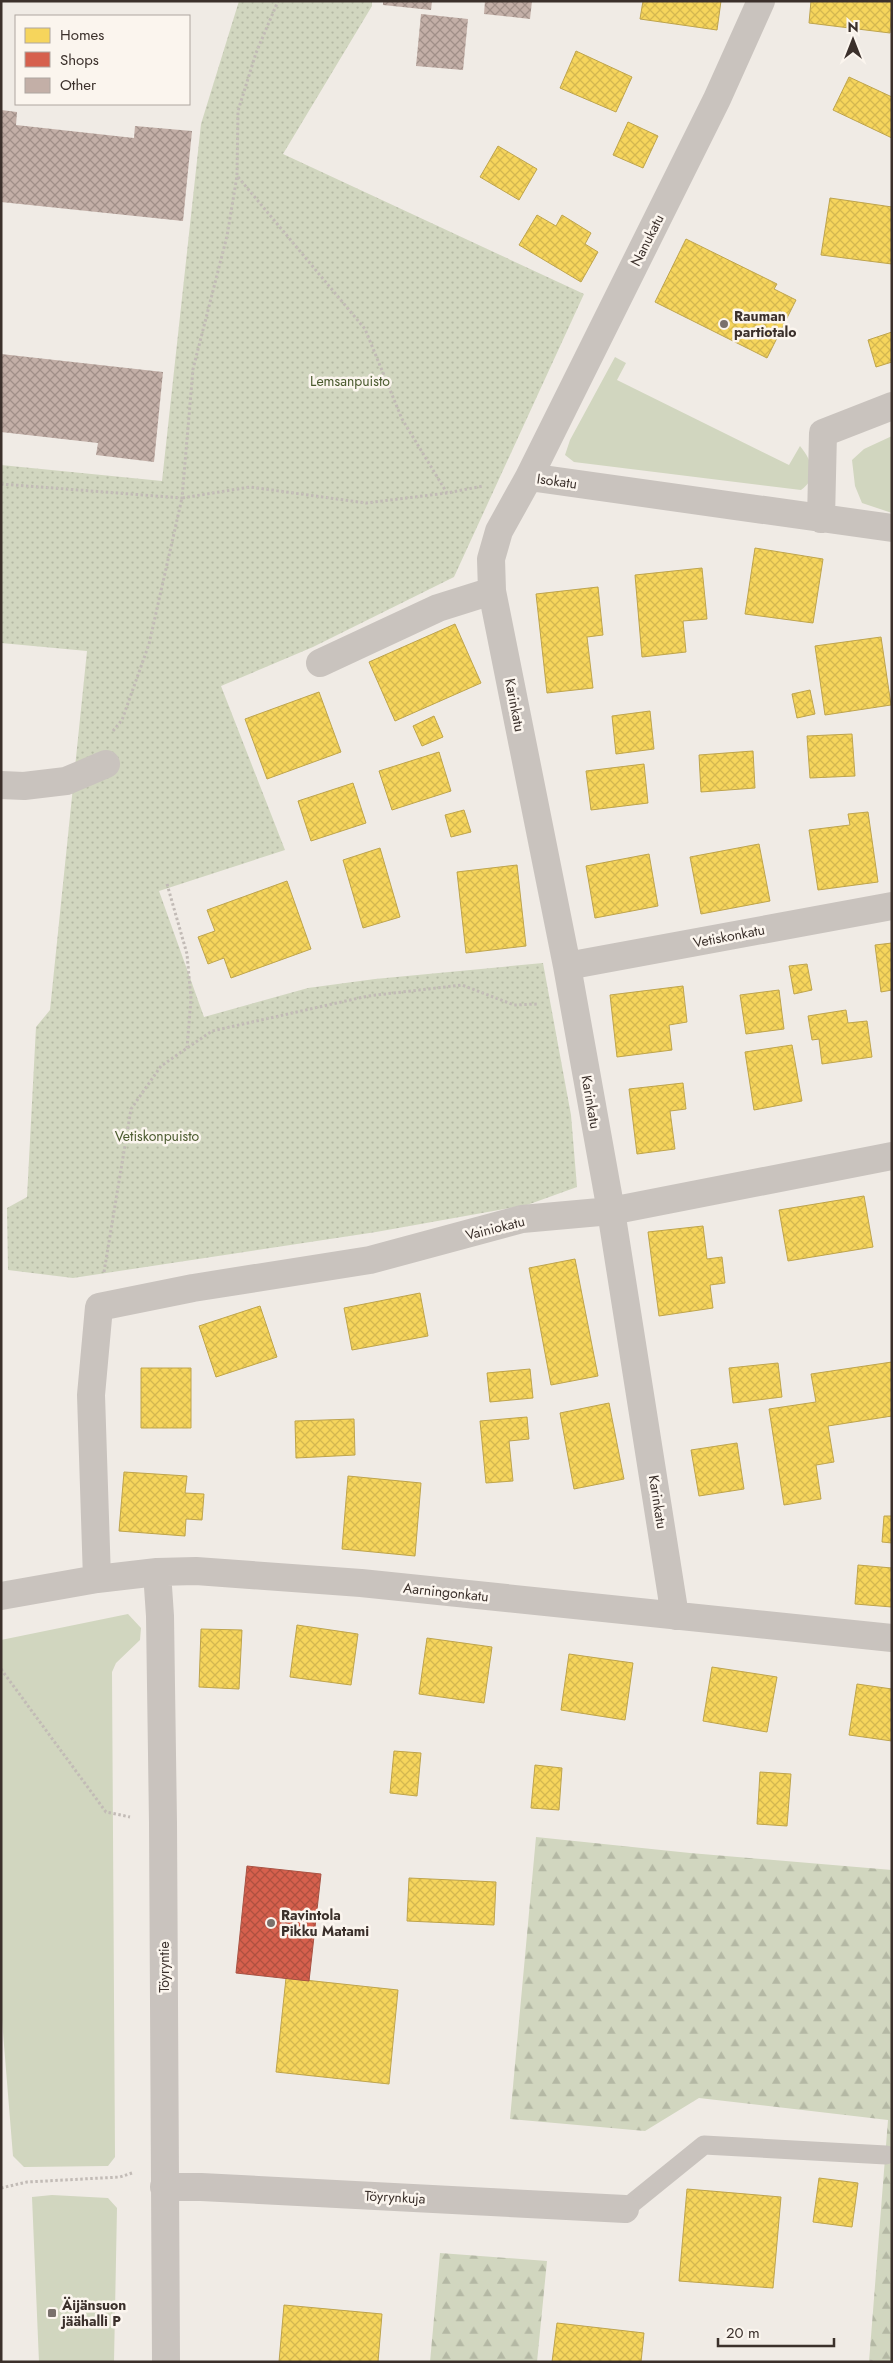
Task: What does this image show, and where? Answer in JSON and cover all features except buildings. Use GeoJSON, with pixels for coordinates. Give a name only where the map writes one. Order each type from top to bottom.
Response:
{"type":"FeatureCollection","features":[{"type":"Feature","properties":{"kind":"street","name":"Nanukatu"},"geometry":{"type":"LineString","coordinates":[[529,477],[717,99],[761,1]]}},
{"type":"Feature","properties":{"kind":"street"},"geometry":{"type":"LineString","coordinates":[[822,519],[823,434],[892,406]]}},
{"type":"Feature","properties":{"kind":"street","name":"Isokatu"},"geometry":{"type":"LineString","coordinates":[[492,591],[491,559],[499,531],[529,477],[892,528]]}},
{"type":"Feature","properties":{"kind":"street"},"geometry":{"type":"LineString","coordinates":[[320,662],[438,608],[492,591]]}},
{"type":"Feature","properties":{"kind":"street","name":"Karinkatu"},"geometry":{"type":"LineString","coordinates":[[492,591],[567,966],[611,1211],[675,1616]]}},
{"type":"Feature","properties":{"kind":"street"},"geometry":{"type":"LineString","coordinates":[[1,785],[24,786],[66,781],[106,764]]}},
{"type":"Feature","properties":{"kind":"street","name":"Vetiskonkatu"},"geometry":{"type":"LineString","coordinates":[[567,966],[892,906]]}},
{"type":"Feature","properties":{"kind":"street","name":"Vainiokatu"},"geometry":{"type":"LineString","coordinates":[[99,1307],[193,1288],[370,1260],[522,1219],[611,1211],[892,1156]]}},
{"type":"Feature","properties":{"kind":"street"},"geometry":{"type":"LineString","coordinates":[[97,1579],[91,1395],[99,1307]]}},
{"type":"Feature","properties":{"kind":"street","name":"Aarningonkatu"},"geometry":{"type":"LineString","coordinates":[[1,1596],[97,1579],[157,1572],[196,1571],[361,1583],[892,1638]]}},
{"type":"Feature","properties":{"kind":"street","name":"Töyryntie"},"geometry":{"type":"LineString","coordinates":[[157,1572],[160,1616],[163,1823],[166,2362]]}},
{"type":"Feature","properties":{"kind":"street","name":"Töyrynkuja"},"geometry":{"type":"LineString","coordinates":[[164,2175],[201,2187],[625,2209]]}},
{"type":"Feature","properties":{"kind":"lane"},"geometry":{"type":"LineString","coordinates":[[625,2209],[704,2145],[886,2155]]}},
{"type":"Feature","properties":{"kind":"path"},"geometry":{"type":"LineString","coordinates":[[106,764],[100,746],[122,720],[149,644],[182,498],[193,369],[227,236],[237,176],[238,111],[256,53],[278,1]]}},
{"type":"Feature","properties":{"kind":"path"},"geometry":{"type":"LineString","coordinates":[[237,176],[364,329],[402,419],[447,494]]}},
{"type":"Feature","properties":{"kind":"path"},"geometry":{"type":"LineString","coordinates":[[1,484],[182,498],[250,487],[366,503],[447,494],[529,477]]}},
{"type":"Feature","properties":{"kind":"path"},"geometry":{"type":"LineString","coordinates":[[167,884],[187,954],[191,999],[187,1048]]}},
{"type":"Feature","properties":{"kind":"path"},"geometry":{"type":"LineString","coordinates":[[99,1307],[131,1109],[161,1066],[212,1031],[368,996],[462,985],[514,1004],[574,1004]]}},
{"type":"Feature","properties":{"kind":"path"},"geometry":{"type":"LineString","coordinates":[[1,1669],[106,1812],[163,1823]]}},
{"type":"Feature","properties":{"kind":"path"},"geometry":{"type":"LineString","coordinates":[[1,2188],[28,2182],[120,2177],[145,2168],[164,2175]]}},
{"type":"Feature","properties":{"kind":"green space"},"geometry":{"type":"Polygon","coordinates":[[[239,1],[372,1],[372,6],[283,154],[584,294],[454,577],[313,647],[221,686],[285,850],[159,891],[204,1017],[308,988],[375,979],[543,963],[571,1115],[577,1187],[527,1205],[376,1232],[73,1278],[8,1270],[7,1208],[27,1197],[36,1027],[50,1010],[87,651],[1,643],[1,465],[162,481],[201,124],[239,1]]]}},
{"type":"Feature","properties":{"kind":"green space"},"geometry":{"type":"Polygon","coordinates":[[[615,357],[626,363],[617,380],[789,465],[800,446],[810,462],[811,474],[807,485],[801,490],[574,462],[565,455],[570,440],[615,357]]]}},
{"type":"Feature","properties":{"kind":"green space"},"geometry":{"type":"Polygon","coordinates":[[[892,436],[892,513],[862,503],[855,486],[852,460],[864,449],[892,436]]]}},
{"type":"Feature","properties":{"kind":"green space"},"geometry":{"type":"Polygon","coordinates":[[[128,1614],[141,1628],[140,1640],[116,1663],[112,1672],[115,2157],[108,2166],[24,2167],[13,2156],[1,2008],[1,1640],[128,1614]]]}},
{"type":"Feature","properties":{"kind":"green space"},"geometry":{"type":"Polygon","coordinates":[[[536,1837],[690,1853],[892,1870],[892,2362],[869,2362],[888,2120],[699,2098],[645,2131],[510,2119],[536,1837]]]}},
{"type":"Feature","properties":{"kind":"green space"},"geometry":{"type":"Polygon","coordinates":[[[52,2195],[108,2198],[117,2208],[114,2362],[39,2362],[32,2197],[52,2195]]]}},
{"type":"Feature","properties":{"kind":"green space"},"geometry":{"type":"Polygon","coordinates":[[[440,2253],[547,2261],[537,2362],[430,2362],[440,2253]]]}},
{"type":"Feature","properties":{"kind":"place","name":"Rauman partiotalo"},"geometry":{"type":"Point","coordinates":[724,324]}},
{"type":"Feature","properties":{"kind":"place","name":"Ravintola Pikku Matami"},"geometry":{"type":"Point","coordinates":[271,1923]}},
{"type":"Feature","properties":{"kind":"place","name":"Äijänsuon jäähalli P"},"geometry":{"type":"Point","coordinates":[52,2313]}},
{"type":"Feature","properties":{"kind":"park label","name":"Lemsanpuisto"},"geometry":{"type":"Point","coordinates":[350,381]}},
{"type":"Feature","properties":{"kind":"park label","name":"Vetiskonpuisto"},"geometry":{"type":"Point","coordinates":[157,1136]}}]}
